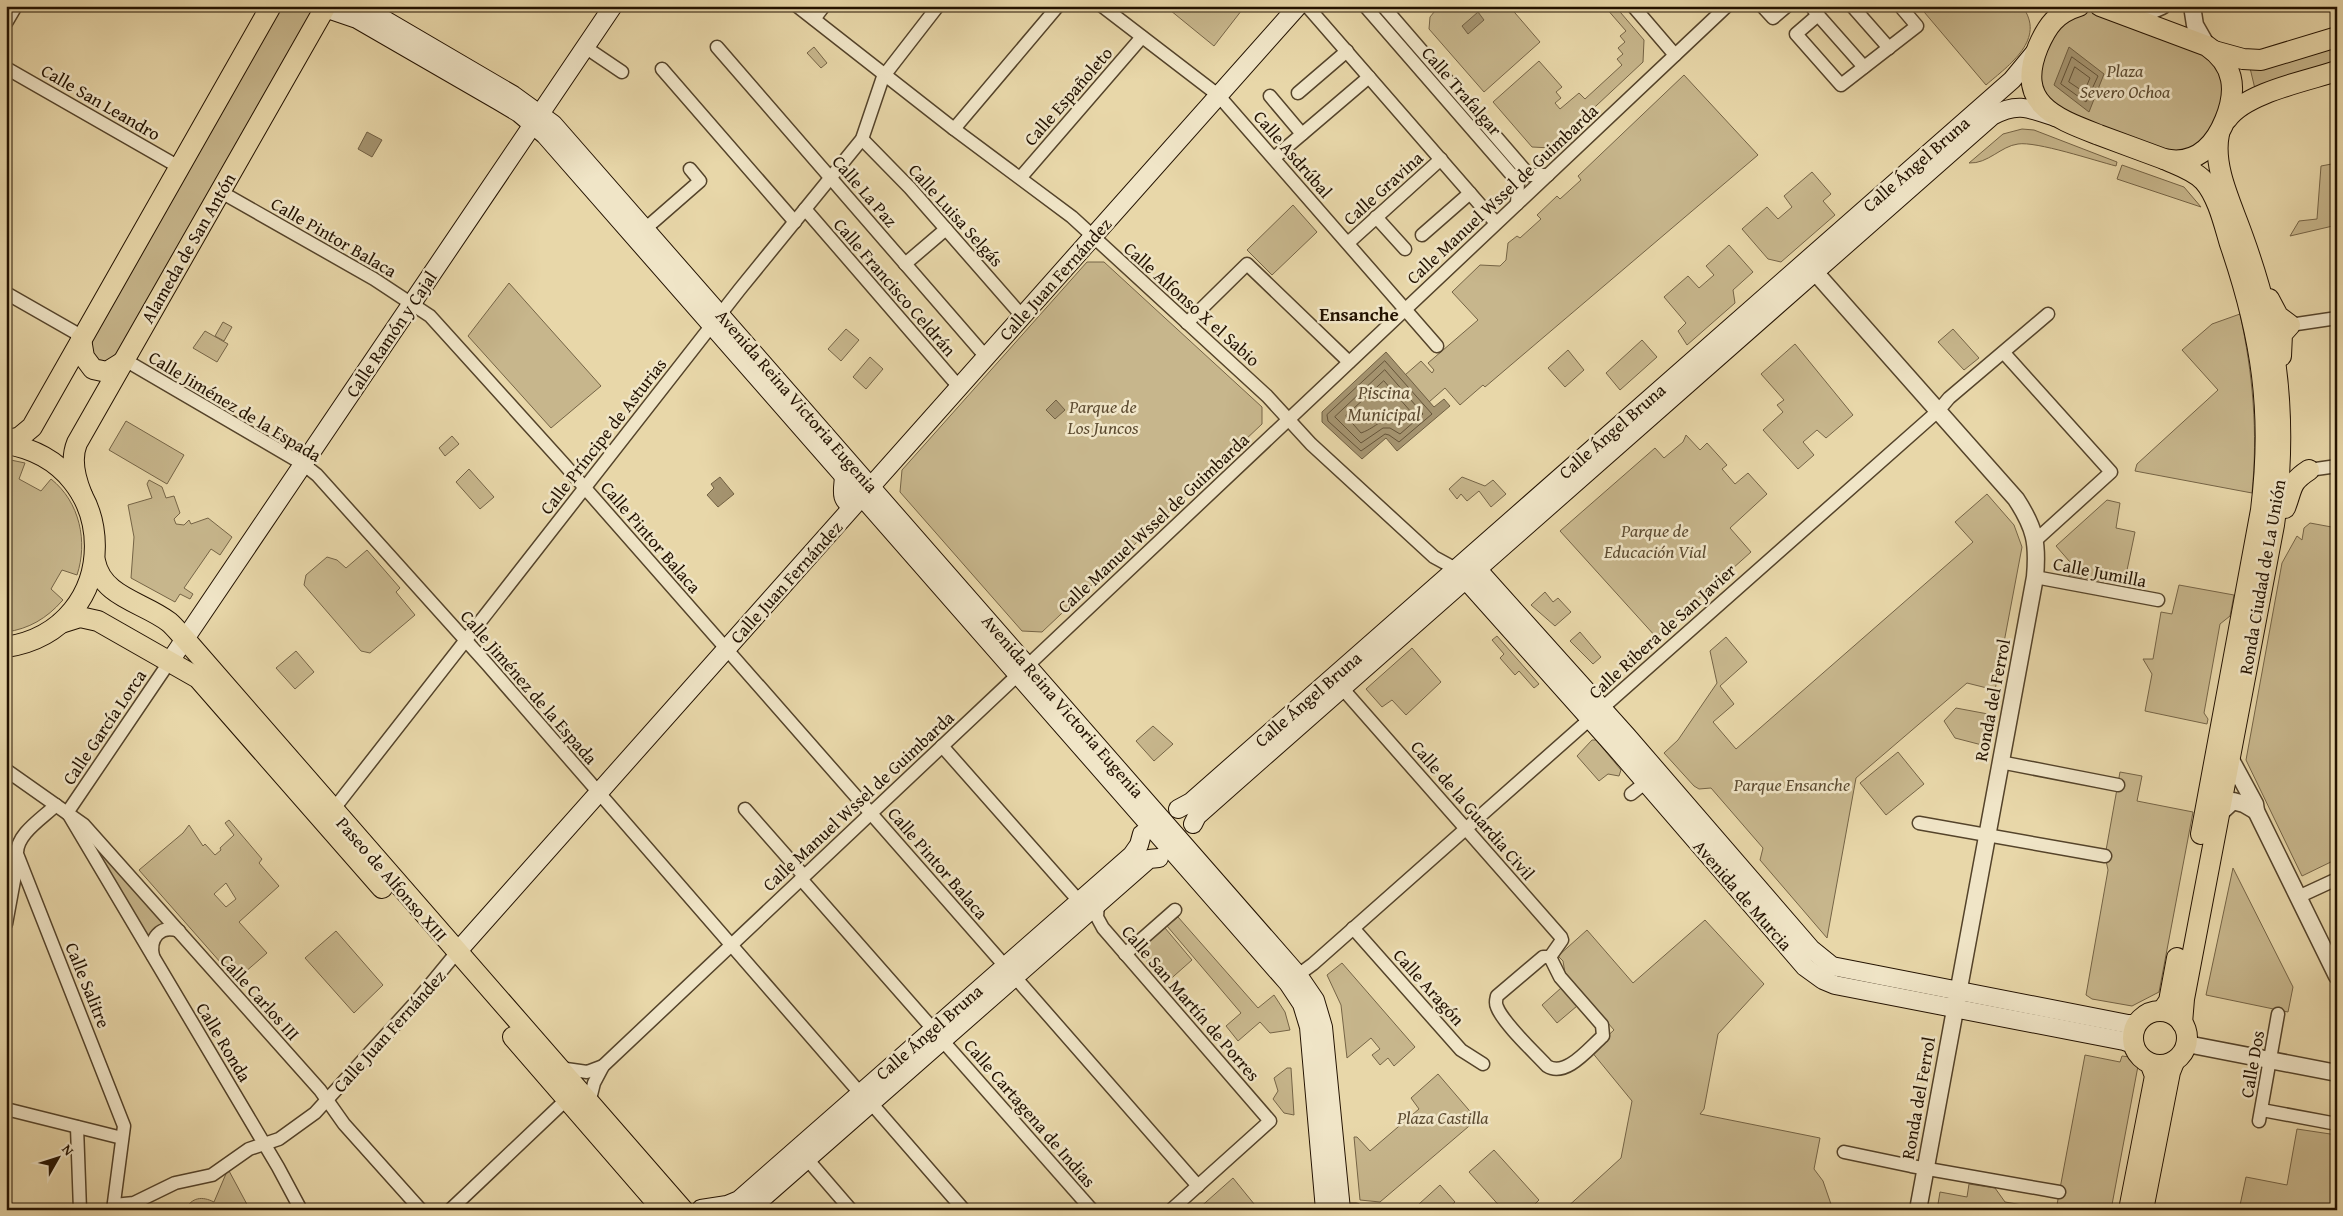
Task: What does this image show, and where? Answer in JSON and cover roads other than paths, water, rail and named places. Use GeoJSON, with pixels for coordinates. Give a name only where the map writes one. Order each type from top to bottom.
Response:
{"type":"FeatureCollection","features":[{"type":"Feature","properties":{"kind":"main road"},"geometry":{"type":"LineString","coordinates":[[6,442],[20,436],[32,427],[271,6]]}},
{"type":"Feature","properties":{"kind":"main road","name":"Avenida Reina Victoria Eugenia"},"geometry":{"type":"LineString","coordinates":[[361,6],[513,95],[540,113],[556,146],[716,319],[862,496]]}},
{"type":"Feature","properties":{"kind":"main road","name":"Calle Ramón y Cajal"},"geometry":{"type":"LineString","coordinates":[[170,661],[612,6]]}},
{"type":"Feature","properties":{"kind":"main road","name":"Calle Juan Fernández"},"geometry":{"type":"LineString","coordinates":[[453,958],[726,648],[1298,6]]}},
{"type":"Feature","properties":{"kind":"main road"},"geometry":{"type":"LineString","coordinates":[[2042,6],[2046,18],[2032,70],[2034,89],[2043,106],[2057,118],[2164,159],[2181,162],[2207,149],[2238,107],[2264,94],[2337,71]]}},
{"type":"Feature","properties":{"kind":"main road"},"geometry":{"type":"LineString","coordinates":[[2041,39],[2054,19],[2060,14],[2079,6]]}},
{"type":"Feature","properties":{"kind":"main road","name":"Avenida Reina Victoria Eugenia"},"geometry":{"type":"LineString","coordinates":[[323,7],[357,19],[500,101],[540,113]]}},
{"type":"Feature","properties":{"kind":"main road","name":"Alameda de San Antón"},"geometry":{"type":"LineString","coordinates":[[95,561],[94,526],[74,473],[75,448],[323,7]]}},
{"type":"Feature","properties":{"kind":"main road"},"geometry":{"type":"LineString","coordinates":[[2107,8],[2243,59],[2261,60],[2337,37]]}},
{"type":"Feature","properties":{"kind":"main road","name":"Calle Ángel Bruna"},"geometry":{"type":"LineString","coordinates":[[1192,824],[1206,808],[1342,688],[1467,569],[2012,80],[2027,64],[2041,39]]}},
{"type":"Feature","properties":{"kind":"main road"},"geometry":{"type":"LineString","coordinates":[[2211,48],[2225,65],[2232,83],[2232,103],[2221,129]]}},
{"type":"Feature","properties":{"kind":"main road","name":"Avenida Reina Victoria Eugenia"},"geometry":{"type":"LineString","coordinates":[[540,113],[554,103],[558,109],[556,122],[559,131],[645,229],[844,475],[1023,670],[1147,821],[1183,853],[1298,974],[1315,1000],[1323,1027],[1341,1210]]}},
{"type":"Feature","properties":{"kind":"main road","name":"Calle Ángel Bruna"},"geometry":{"type":"LineString","coordinates":[[1178,809],[1191,802],[1467,569],[1815,272],[1992,116],[2010,108],[2020,107],[2030,108],[2057,118]]}},
{"type":"Feature","properties":{"kind":"main road","name":"Ronda Ciudad de La Unión"},"geometry":{"type":"LineString","coordinates":[[2182,1022],[2182,1011],[2268,555],[2278,494],[2281,447],[2280,400],[2271,333],[2252,264],[2218,161],[2221,129]]}},
{"type":"Feature","properties":{"kind":"main road","name":"Ronda Ciudad de La Unión"},"geometry":{"type":"LineString","coordinates":[[2162,1011],[2170,995],[2258,528],[2265,475],[2267,441],[2265,390],[2257,336],[2246,294],[2213,195],[2203,181],[2193,173],[2164,159]]}},
{"type":"Feature","properties":{"kind":"main road"},"geometry":{"type":"LineString","coordinates":[[2252,264],[2278,316],[2290,325],[2284,329],[2281,338],[2280,400]]}},
{"type":"Feature","properties":{"kind":"main road"},"geometry":{"type":"LineString","coordinates":[[82,338],[84,357],[93,369],[107,372],[124,361]]}},
{"type":"Feature","properties":{"kind":"main road"},"geometry":{"type":"LineString","coordinates":[[6,442],[27,448],[51,461],[68,476],[82,494]]}},
{"type":"Feature","properties":{"kind":"main road"},"geometry":{"type":"LineString","coordinates":[[2281,447],[2286,459],[2292,465],[2310,470]]}},
{"type":"Feature","properties":{"kind":"main road"},"geometry":{"type":"LineString","coordinates":[[2268,555],[2287,504],[2291,486],[2299,476],[2310,470]]}},
{"type":"Feature","properties":{"kind":"main road"},"geometry":{"type":"LineString","coordinates":[[6,647],[38,638],[61,623],[81,598],[88,584],[95,561]]}},
{"type":"Feature","properties":{"kind":"main road","name":"Paseo de Alfonso XIII"},"geometry":{"type":"LineString","coordinates":[[95,561],[99,576],[110,588],[169,622],[185,639],[333,810],[568,1099],[663,1210]]}},
{"type":"Feature","properties":{"kind":"main road","name":"Avenida de Murcia"},"geometry":{"type":"LineString","coordinates":[[1467,569],[1652,777],[1822,959],[1841,969],[2133,1044]]}},
{"type":"Feature","properties":{"kind":"main road","name":"Paseo de Alfonso XIII"},"geometry":{"type":"LineString","coordinates":[[61,623],[73,618],[92,619],[198,678],[453,958],[558,1067],[683,1210]]}},
{"type":"Feature","properties":{"kind":"main road"},"geometry":{"type":"LineString","coordinates":[[1147,821],[1164,807],[1178,809],[1187,815],[1192,824],[1194,837],[1183,853],[1159,858]]}},
{"type":"Feature","properties":{"kind":"main road","name":"Avenida Reina Victoria Eugenia"},"geometry":{"type":"LineString","coordinates":[[1147,821],[1147,848],[1159,858]]}},
{"type":"Feature","properties":{"kind":"main road","name":"Calle Ángel Bruna"},"geometry":{"type":"LineString","coordinates":[[1010,971],[1079,901],[1132,855],[1139,845],[1147,821]]}},
{"type":"Feature","properties":{"kind":"main road","name":"Avenida Reina Victoria Eugenia"},"geometry":{"type":"LineString","coordinates":[[1183,853],[1288,983],[1302,1004],[1309,1027],[1325,1210]]}},
{"type":"Feature","properties":{"kind":"main road","name":"Calle Ángel Bruna"},"geometry":{"type":"LineString","coordinates":[[696,1210],[727,1206],[739,1200],[866,1098],[1010,971],[1098,903],[1149,859],[1159,858]]}},
{"type":"Feature","properties":{"kind":"main road","name":"Avenida de Murcia"},"geometry":{"type":"LineString","coordinates":[[1957,1000],[2137,1024]]}},
{"type":"Feature","properties":{"kind":"main road"},"geometry":{"type":"LineString","coordinates":[[2129,1210],[2155,1076],[2150,1064],[2139,1056],[2132,1037],[2137,1024],[2148,1014],[2162,1011],[2170,1013],[2182,1022],[2186,1029],[2187,1044],[2182,1054],[2174,1062],[2170,1072],[2143,1210]]}},
{"type":"Feature","properties":{"kind":"main road"},"geometry":{"type":"LineString","coordinates":[[2150,1064],[2166,1065],[2174,1062]]}},
{"type":"Feature","properties":{"kind":"main road","name":"Calle Ángel Bruna"},"geometry":{"type":"LineString","coordinates":[[749,1210],[807,1159],[866,1098]]}},
{"type":"Feature","properties":{"kind":"main road"},"geometry":{"type":"LineString","coordinates":[[589,1103],[590,1125]]}},
{"type":"Feature","properties":{"kind":"main road"},"geometry":{"type":"LineString","coordinates":[[701,1209],[707,1210]]}},
{"type":"Feature","properties":{"kind":"street"},"geometry":{"type":"LineString","coordinates":[[6,23],[16,6]]}},
{"type":"Feature","properties":{"kind":"street","name":"Calle Alfonso X el Sabio"},"geometry":{"type":"LineString","coordinates":[[798,6],[954,129],[1021,177],[1072,217],[1267,396],[1311,444],[1434,557],[1467,569]]}},
{"type":"Feature","properties":{"kind":"street"},"geometry":{"type":"LineString","coordinates":[[814,19],[824,6]]}},
{"type":"Feature","properties":{"kind":"street","name":"Calle Príncipe de Asturias"},"geometry":{"type":"LineString","coordinates":[[333,810],[716,319],[862,139],[885,74],[938,6]]}},
{"type":"Feature","properties":{"kind":"street"},"geometry":{"type":"LineString","coordinates":[[954,129],[1058,6]]}},
{"type":"Feature","properties":{"kind":"street","name":"Calle Asdrúbal"},"geometry":{"type":"LineString","coordinates":[[1102,6],[1218,95],[1437,346]]}},
{"type":"Feature","properties":{"kind":"street"},"geometry":{"type":"LineString","coordinates":[[1307,6],[1496,223]]}},
{"type":"Feature","properties":{"kind":"street","name":"Calle Trafalgar"},"geometry":{"type":"LineString","coordinates":[[1365,6],[1518,182],[1517,204]]}},
{"type":"Feature","properties":{"kind":"street","name":"Calle Trafalgar"},"geometry":{"type":"LineString","coordinates":[[1383,6],[1529,175],[1548,175]]}},
{"type":"Feature","properties":{"kind":"street"},"geometry":{"type":"LineString","coordinates":[[1633,6],[1675,55]]}},
{"type":"Feature","properties":{"kind":"street","name":"Calle Manuel Wssel de Guimbarda"},"geometry":{"type":"LineString","coordinates":[[589,1103],[594,1082],[603,1066],[1727,6]]}},
{"type":"Feature","properties":{"kind":"street"},"geometry":{"type":"LineString","coordinates":[[1762,6],[1774,18],[1787,6]]}},
{"type":"Feature","properties":{"kind":"street"},"geometry":{"type":"LineString","coordinates":[[1852,6],[1889,48]]}},
{"type":"Feature","properties":{"kind":"street"},"geometry":{"type":"LineString","coordinates":[[1864,67],[1814,10],[1796,34],[1841,84],[1864,67],[1918,26],[1900,6]]}},
{"type":"Feature","properties":{"kind":"street"},"geometry":{"type":"LineString","coordinates":[[2107,8],[2144,14],[2162,6]]}},
{"type":"Feature","properties":{"kind":"street"},"geometry":{"type":"LineString","coordinates":[[2192,6],[2195,25],[2211,48]]}},
{"type":"Feature","properties":{"kind":"street","name":"Calle Españoleto"},"geometry":{"type":"LineString","coordinates":[[1021,177],[1142,37]]}},
{"type":"Feature","properties":{"kind":"street"},"geometry":{"type":"LineString","coordinates":[[585,47],[622,72]]}},
{"type":"Feature","properties":{"kind":"street","name":"Calle La Paz"},"geometry":{"type":"LineString","coordinates":[[717,47],[986,357]]}},
{"type":"Feature","properties":{"kind":"street"},"geometry":{"type":"LineString","coordinates":[[1298,93],[1347,52]]}},
{"type":"Feature","properties":{"kind":"street","name":"Calle San Leandro"},"geometry":{"type":"LineString","coordinates":[[6,68],[179,167]]}},
{"type":"Feature","properties":{"kind":"street"},"geometry":{"type":"LineString","coordinates":[[662,69],[795,222]]}},
{"type":"Feature","properties":{"kind":"street"},"geometry":{"type":"LineString","coordinates":[[1274,158],[1369,77]]}},
{"type":"Feature","properties":{"kind":"street"},"geometry":{"type":"LineString","coordinates":[[2264,94],[2337,82]]}},
{"type":"Feature","properties":{"kind":"street"},"geometry":{"type":"LineString","coordinates":[[1270,96],[1302,134]]}},
{"type":"Feature","properties":{"kind":"street","name":"Calle Luisa Selgás"},"geometry":{"type":"LineString","coordinates":[[862,139],[946,229],[1022,316]]}},
{"type":"Feature","properties":{"kind":"street","name":"Calle Gravina"},"geometry":{"type":"LineString","coordinates":[[1348,243],[1441,160]]}},
{"type":"Feature","properties":{"kind":"street"},"geometry":{"type":"LineString","coordinates":[[645,229],[700,181],[690,169]]}},
{"type":"Feature","properties":{"kind":"street","name":"Calle Pintor Balaca"},"geometry":{"type":"LineString","coordinates":[[220,192],[412,303],[430,316],[585,488],[1198,1186]]}},
{"type":"Feature","properties":{"kind":"street"},"geometry":{"type":"LineString","coordinates":[[1422,234],[1470,193]]}},
{"type":"Feature","properties":{"kind":"street","name":"Calle Francisco Celdrán"},"geometry":{"type":"LineString","coordinates":[[805,209],[959,387]]}},
{"type":"Feature","properties":{"kind":"street"},"geometry":{"type":"LineString","coordinates":[[1376,218],[1405,250]]}},
{"type":"Feature","properties":{"kind":"street"},"geometry":{"type":"LineString","coordinates":[[905,264],[946,229]]}},
{"type":"Feature","properties":{"kind":"street"},"geometry":{"type":"LineString","coordinates":[[1187,323],[1247,264],[1349,362]]}},
{"type":"Feature","properties":{"kind":"street","name":"Ronda del Ferrol"},"geometry":{"type":"LineString","coordinates":[[1815,272],[2016,499],[2028,518],[2036,540],[2035,577],[1918,1210]]}},
{"type":"Feature","properties":{"kind":"street"},"geometry":{"type":"LineString","coordinates":[[6,293],[82,338]]}},
{"type":"Feature","properties":{"kind":"street","name":"Calle Ribera de San Javier"},"geometry":{"type":"LineString","coordinates":[[1298,974],[1466,829],[1938,411],[1949,398],[2048,314]]}},
{"type":"Feature","properties":{"kind":"street"},"geometry":{"type":"LineString","coordinates":[[2290,325],[2337,318]]}},
{"type":"Feature","properties":{"kind":"street"},"geometry":{"type":"LineString","coordinates":[[2004,353],[2111,472],[2036,540]]}},
{"type":"Feature","properties":{"kind":"street","name":"Calle Jiménez de la Espada"},"geometry":{"type":"LineString","coordinates":[[124,361],[303,464],[333,492],[466,641],[964,1210]]}},
{"type":"Feature","properties":{"kind":"street"},"geometry":{"type":"LineString","coordinates":[[2310,470],[2337,466]]}},
{"type":"Feature","properties":{"kind":"street","name":"Calle Jumilla"},"geometry":{"type":"LineString","coordinates":[[2035,577],[2158,600]]}},
{"type":"Feature","properties":{"kind":"street","name":"Calle García Lorca"},"geometry":{"type":"LineString","coordinates":[[68,813],[170,661]]}},
{"type":"Feature","properties":{"kind":"street","name":"Calle de la Guardia Civil"},"geometry":{"type":"LineString","coordinates":[[1342,688],[1561,937],[1562,940],[1559,946],[1550,958]]}},
{"type":"Feature","properties":{"kind":"street"},"geometry":{"type":"LineString","coordinates":[[942,746],[1079,901]]}},
{"type":"Feature","properties":{"kind":"street"},"geometry":{"type":"LineString","coordinates":[[2230,758],[2298,897],[2332,954],[2337,976]]}},
{"type":"Feature","properties":{"kind":"street"},"geometry":{"type":"LineString","coordinates":[[2000,762],[2118,785]]}},
{"type":"Feature","properties":{"kind":"street","name":"Calle Carlos III"},"geometry":{"type":"LineString","coordinates":[[6,770],[84,825],[327,1100],[344,1124],[421,1210]]}},
{"type":"Feature","properties":{"kind":"street"},"geometry":{"type":"LineString","coordinates":[[1631,794],[1652,777]]}},
{"type":"Feature","properties":{"kind":"street"},"geometry":{"type":"LineString","coordinates":[[2219,814],[2233,801],[2244,804],[2256,811]]}},
{"type":"Feature","properties":{"kind":"street","name":"Calle García Lorca"},"geometry":{"type":"LineString","coordinates":[[18,859],[17,849],[22,837],[56,805]]}},
{"type":"Feature","properties":{"kind":"street","name":"Calle Cartagena de Indias"},"geometry":{"type":"LineString","coordinates":[[745,809],[802,878],[1092,1210]]}},
{"type":"Feature","properties":{"kind":"street","name":"Calle Carlos III"},"geometry":{"type":"LineString","coordinates":[[68,813],[153,956]]}},
{"type":"Feature","properties":{"kind":"street"},"geometry":{"type":"LineString","coordinates":[[1919,822],[2106,856]]}},
{"type":"Feature","properties":{"kind":"street"},"geometry":{"type":"LineString","coordinates":[[6,924],[18,859]]}},
{"type":"Feature","properties":{"kind":"street","name":"Calle Salitre"},"geometry":{"type":"LineString","coordinates":[[18,859],[96,1050],[123,1132]]}},
{"type":"Feature","properties":{"kind":"street"},"geometry":{"type":"LineString","coordinates":[[2298,897],[2337,879]]}},
{"type":"Feature","properties":{"kind":"street","name":"Calle San Martín de Porres"},"geometry":{"type":"LineString","coordinates":[[1098,903],[1097,917],[1100,923],[1270,1121],[1198,1186]]}},
{"type":"Feature","properties":{"kind":"street"},"geometry":{"type":"LineString","coordinates":[[1125,954],[1175,910]]}},
{"type":"Feature","properties":{"kind":"street","name":"Calle Aragón"},"geometry":{"type":"LineString","coordinates":[[1353,928],[1461,1050],[1483,1064]]}},
{"type":"Feature","properties":{"kind":"street"},"geometry":{"type":"LineString","coordinates":[[153,956],[152,944],[156,936],[166,929],[179,931]]}},
{"type":"Feature","properties":{"kind":"street","name":"Calle Ronda"},"geometry":{"type":"LineString","coordinates":[[153,956],[265,1145],[301,1210]]}},
{"type":"Feature","properties":{"kind":"street"},"geometry":{"type":"LineString","coordinates":[[1543,957],[1550,958],[1560,977],[1602,1026],[1604,1032],[1603,1036],[1574,1062],[1560,1070],[1546,1066],[1497,1009],[1495,1001],[1497,996],[1535,962],[1543,957]]}},
{"type":"Feature","properties":{"kind":"street","name":"Calle Juan Fernández"},"geometry":{"type":"LineString","coordinates":[[113,1207],[134,1203],[175,1182],[212,1175],[241,1154],[265,1145],[301,1124],[327,1100],[453,958]]}},
{"type":"Feature","properties":{"kind":"street","name":"Calle Dos"},"geometry":{"type":"LineString","coordinates":[[2278,1014],[2261,1115],[2337,1124]]}},
{"type":"Feature","properties":{"kind":"street"},"geometry":{"type":"LineString","coordinates":[[2187,1044],[2337,1073]]}},
{"type":"Feature","properties":{"kind":"street"},"geometry":{"type":"LineString","coordinates":[[558,1067],[587,1072],[603,1066]]}},
{"type":"Feature","properties":{"kind":"street"},"geometry":{"type":"LineString","coordinates":[[450,1210],[568,1099]]}},
{"type":"Feature","properties":{"kind":"street"},"geometry":{"type":"LineString","coordinates":[[6,1109],[77,1127],[123,1132],[113,1207]]}},
{"type":"Feature","properties":{"kind":"street"},"geometry":{"type":"LineString","coordinates":[[77,1127],[80,1210]]}},
{"type":"Feature","properties":{"kind":"street"},"geometry":{"type":"LineString","coordinates":[[1844,1152],[2060,1192]]}},
{"type":"Feature","properties":{"kind":"street"},"geometry":{"type":"LineString","coordinates":[[807,1159],[851,1210]]}},
{"type":"Feature","properties":{"kind":"street"},"geometry":{"type":"LineString","coordinates":[[1171,1210],[1198,1186]]}},
{"type":"Feature","properties":{"kind":"street"},"geometry":{"type":"LineString","coordinates":[[1351,1210],[1356,1210]]}},
{"type":"Feature","properties":{"kind":"water"},"geometry":{"type":"Polygon","coordinates":[[[1478,12],[1484,20],[1468,34],[1462,26],[1478,12]]]}},
{"type":"Feature","properties":{"kind":"water"},"geometry":{"type":"Polygon","coordinates":[[[2069,47],[2104,74],[2089,112],[2054,85],[2069,47]]]}},
{"type":"Feature","properties":{"kind":"water"},"geometry":{"type":"Polygon","coordinates":[[[367,132],[382,140],[372,157],[358,149],[367,132]]]}},
{"type":"Feature","properties":{"kind":"water","name":"Piscina Municipal"},"geometry":{"type":"Polygon","coordinates":[[[1386,352],[1434,407],[1444,399],[1450,406],[1397,451],[1386,438],[1362,459],[1322,422],[1322,412],[1386,352]]]}},
{"type":"Feature","properties":{"kind":"water"},"geometry":{"type":"Polygon","coordinates":[[[1056,400],[1065,410],[1055,419],[1046,410],[1056,400]]]}},
{"type":"Feature","properties":{"kind":"water"},"geometry":{"type":"Polygon","coordinates":[[[720,477],[734,494],[718,507],[707,495],[714,488],[711,484],[720,477]]]}},
{"type":"Feature","properties":{"kind":"district","name":"Ensanche"},"geometry":{"type":"Point","coordinates":[1359,314]}},
{"type":"Feature","properties":{"kind":"park label","name":"Plaza Severo Ochoa"},"geometry":{"type":"Point","coordinates":[2125,80]}},
{"type":"Feature","properties":{"kind":"park label","name":"Parque de Los Juncos"},"geometry":{"type":"Point","coordinates":[1103,416]}},
{"type":"Feature","properties":{"kind":"park label","name":"Parque de Educación Vial"},"geometry":{"type":"Point","coordinates":[1655,540]}},
{"type":"Feature","properties":{"kind":"park label","name":"Parque Ensanche"},"geometry":{"type":"Point","coordinates":[1792,784]}},
{"type":"Feature","properties":{"kind":"park label","name":"Plaza Castilla"},"geometry":{"type":"Point","coordinates":[1443,1117]}}]}
